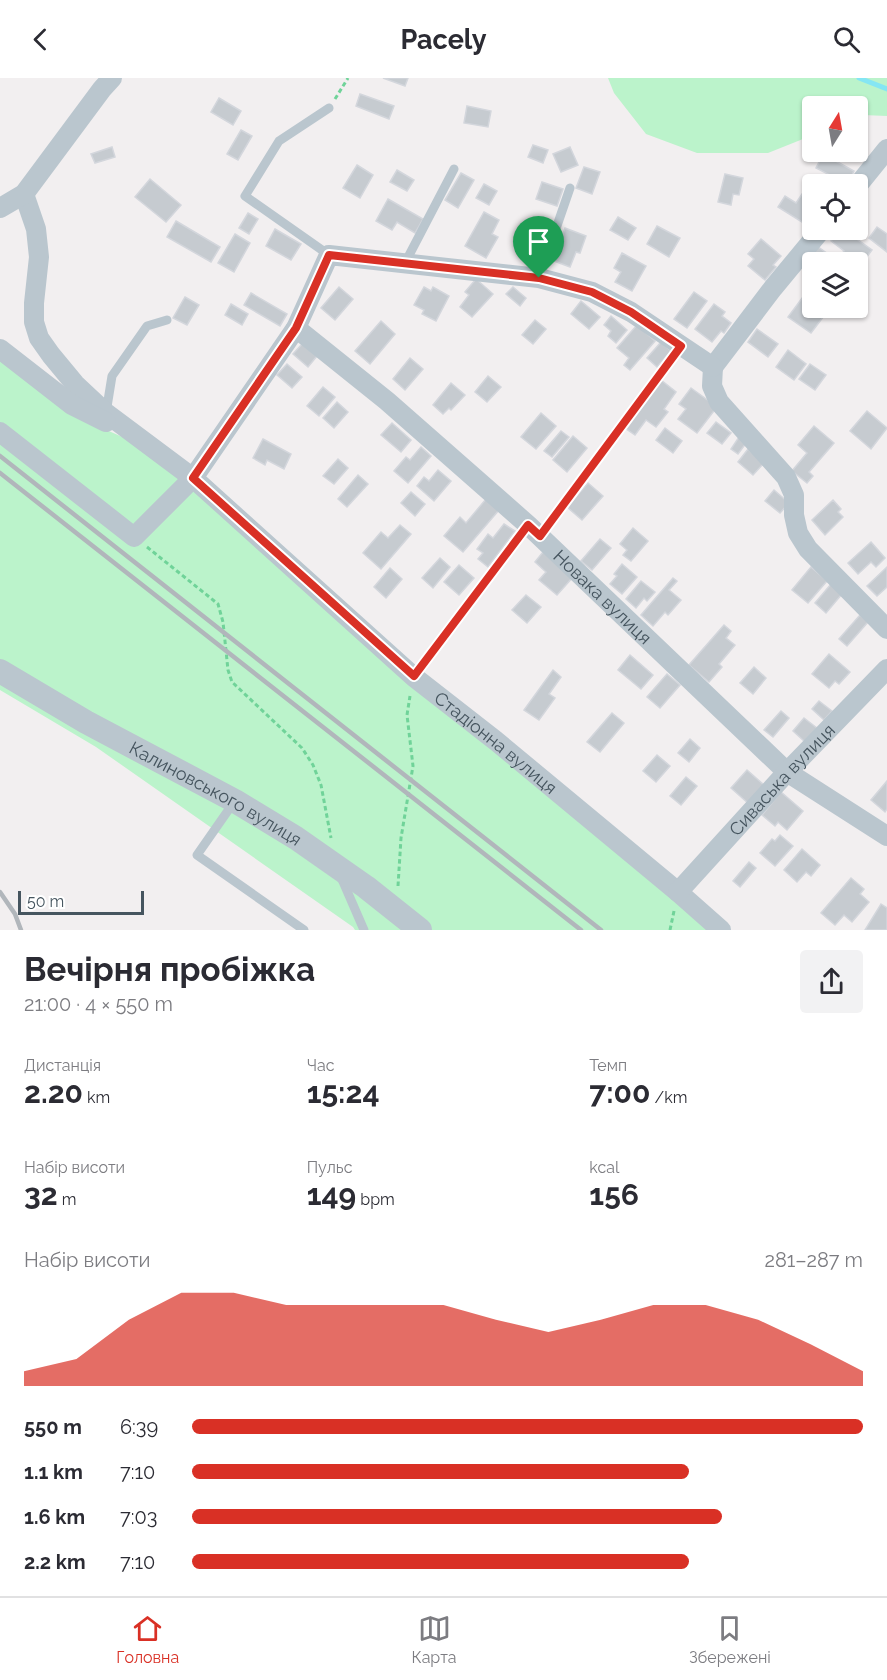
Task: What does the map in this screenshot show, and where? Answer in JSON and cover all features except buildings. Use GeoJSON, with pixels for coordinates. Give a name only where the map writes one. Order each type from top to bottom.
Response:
{"type":"FeatureCollection","features":[{"type":"Feature","properties":{"kind":"street"},"geometry":{"type":"LineString","coordinates":[[0,208],[24,194],[112,78]]}},
{"type":"Feature","properties":{"kind":"street"},"geometry":{"type":"LineString","coordinates":[[867,174],[887,149]]}},
{"type":"Feature","properties":{"kind":"street"},"geometry":{"type":"LineString","coordinates":[[24,194],[36,229],[39,257],[34,303],[34,322],[39,338],[75,384],[138,437]]}},
{"type":"Feature","properties":{"kind":"street"},"geometry":{"type":"LineString","coordinates":[[813,240],[773,288],[713,368],[712,386],[719,402],[786,477],[794,495],[794,515],[798,533],[808,549],[887,629]]}},
{"type":"Feature","properties":{"kind":"street"},"geometry":{"type":"LineString","coordinates":[[0,432],[134,537],[193,478],[296,328],[329,255],[539,278],[592,292],[631,312],[713,368]]}},
{"type":"Feature","properties":{"kind":"street","name":"Новака вулиця"},"geometry":{"type":"LineString","coordinates":[[296,328],[387,401],[534,530],[787,772],[887,836]]}},
{"type":"Feature","properties":{"kind":"street"},"geometry":{"type":"LineString","coordinates":[[0,349],[72,405],[138,437]]}},
{"type":"Feature","properties":{"kind":"street","name":"Стадіонна вулиця"},"geometry":{"type":"LineString","coordinates":[[138,437],[193,478],[414,676],[496,741],[721,930]]}},
{"type":"Feature","properties":{"kind":"street","name":"Сиваська вулиця"},"geometry":{"type":"LineString","coordinates":[[678,892],[787,772],[887,669]]}},
{"type":"Feature","properties":{"kind":"street","name":"Калиновського вулиця"},"geometry":{"type":"LineString","coordinates":[[0,671],[86,722],[235,801],[296,838],[420,930]]}},
{"type":"Feature","properties":{"kind":"lane"},"geometry":{"type":"LineString","coordinates":[[329,108],[279,141],[245,196],[329,255]]}},
{"type":"Feature","properties":{"kind":"lane"},"geometry":{"type":"LineString","coordinates":[[405,263],[454,169]]}},
{"type":"Feature","properties":{"kind":"lane"},"geometry":{"type":"LineString","coordinates":[[539,278],[570,188]]}},
{"type":"Feature","properties":{"kind":"lane"},"geometry":{"type":"LineString","coordinates":[[106,412],[112,376],[147,326],[167,320]]}},
{"type":"Feature","properties":{"kind":"lane"},"geometry":{"type":"LineString","coordinates":[[414,676],[534,530]]}},
{"type":"Feature","properties":{"kind":"lane"},"geometry":{"type":"LineString","coordinates":[[235,801],[197,855],[304,930]]}},
{"type":"Feature","properties":{"kind":"lane"},"geometry":{"type":"LineString","coordinates":[[336,866],[364,930]]}},
{"type":"Feature","properties":{"kind":"path"},"geometry":{"type":"LineString","coordinates":[[329,108],[348,78]]}},
{"type":"Feature","properties":{"kind":"path"},"geometry":{"type":"LineString","coordinates":[[534,530],[681,346]]}},
{"type":"Feature","properties":{"kind":"path"},"geometry":{"type":"LineString","coordinates":[[134,537],[218,604],[223,622],[228,670],[232,682],[302,748],[313,765],[321,785],[336,866]]}},
{"type":"Feature","properties":{"kind":"path"},"geometry":{"type":"LineString","coordinates":[[396,912],[401,838],[413,766],[407,715],[414,676]]}},
{"type":"Feature","properties":{"kind":"green space"},"geometry":{"type":"Polygon","coordinates":[[[608,78],[887,78],[887,116],[868,115],[868,96],[802,96],[802,139],[768,153],[697,153],[646,134],[614,93],[608,78]]]}},
{"type":"Feature","properties":{"kind":"green space"},"geometry":{"type":"Polygon","coordinates":[[[0,360],[68,413],[136,443],[191,485],[491,748],[709,930],[432,930],[370,881],[0,662],[0,360]]]}},
{"type":"Feature","properties":{"kind":"green space"},"geometry":{"type":"Polygon","coordinates":[[[0,680],[232,807],[408,930],[355,930],[96,747],[0,690],[0,680]]]}},
{"type":"Feature","properties":{"kind":"waterway"},"geometry":{"type":"LineString","coordinates":[[859,78],[887,89]]}},
{"type":"Feature","properties":{"kind":"railway"},"geometry":{"type":"LineString","coordinates":[[0,456],[601,930]]}},
{"type":"Feature","properties":{"kind":"railway"},"geometry":{"type":"LineString","coordinates":[[0,473],[581,930]]}},
{"type":"Feature","properties":{"kind":"railway"},"geometry":{"type":"LineString","coordinates":[[0,892],[15,914],[21,930]]}},
{"type":"Feature","properties":{"kind":"route"},"geometry":{"type":"LineString","coordinates":[[329,255],[539,278],[592,292],[631,312],[681,346],[540,536],[528,525],[414,676],[193,478],[296,328],[329,255]]}}]}
